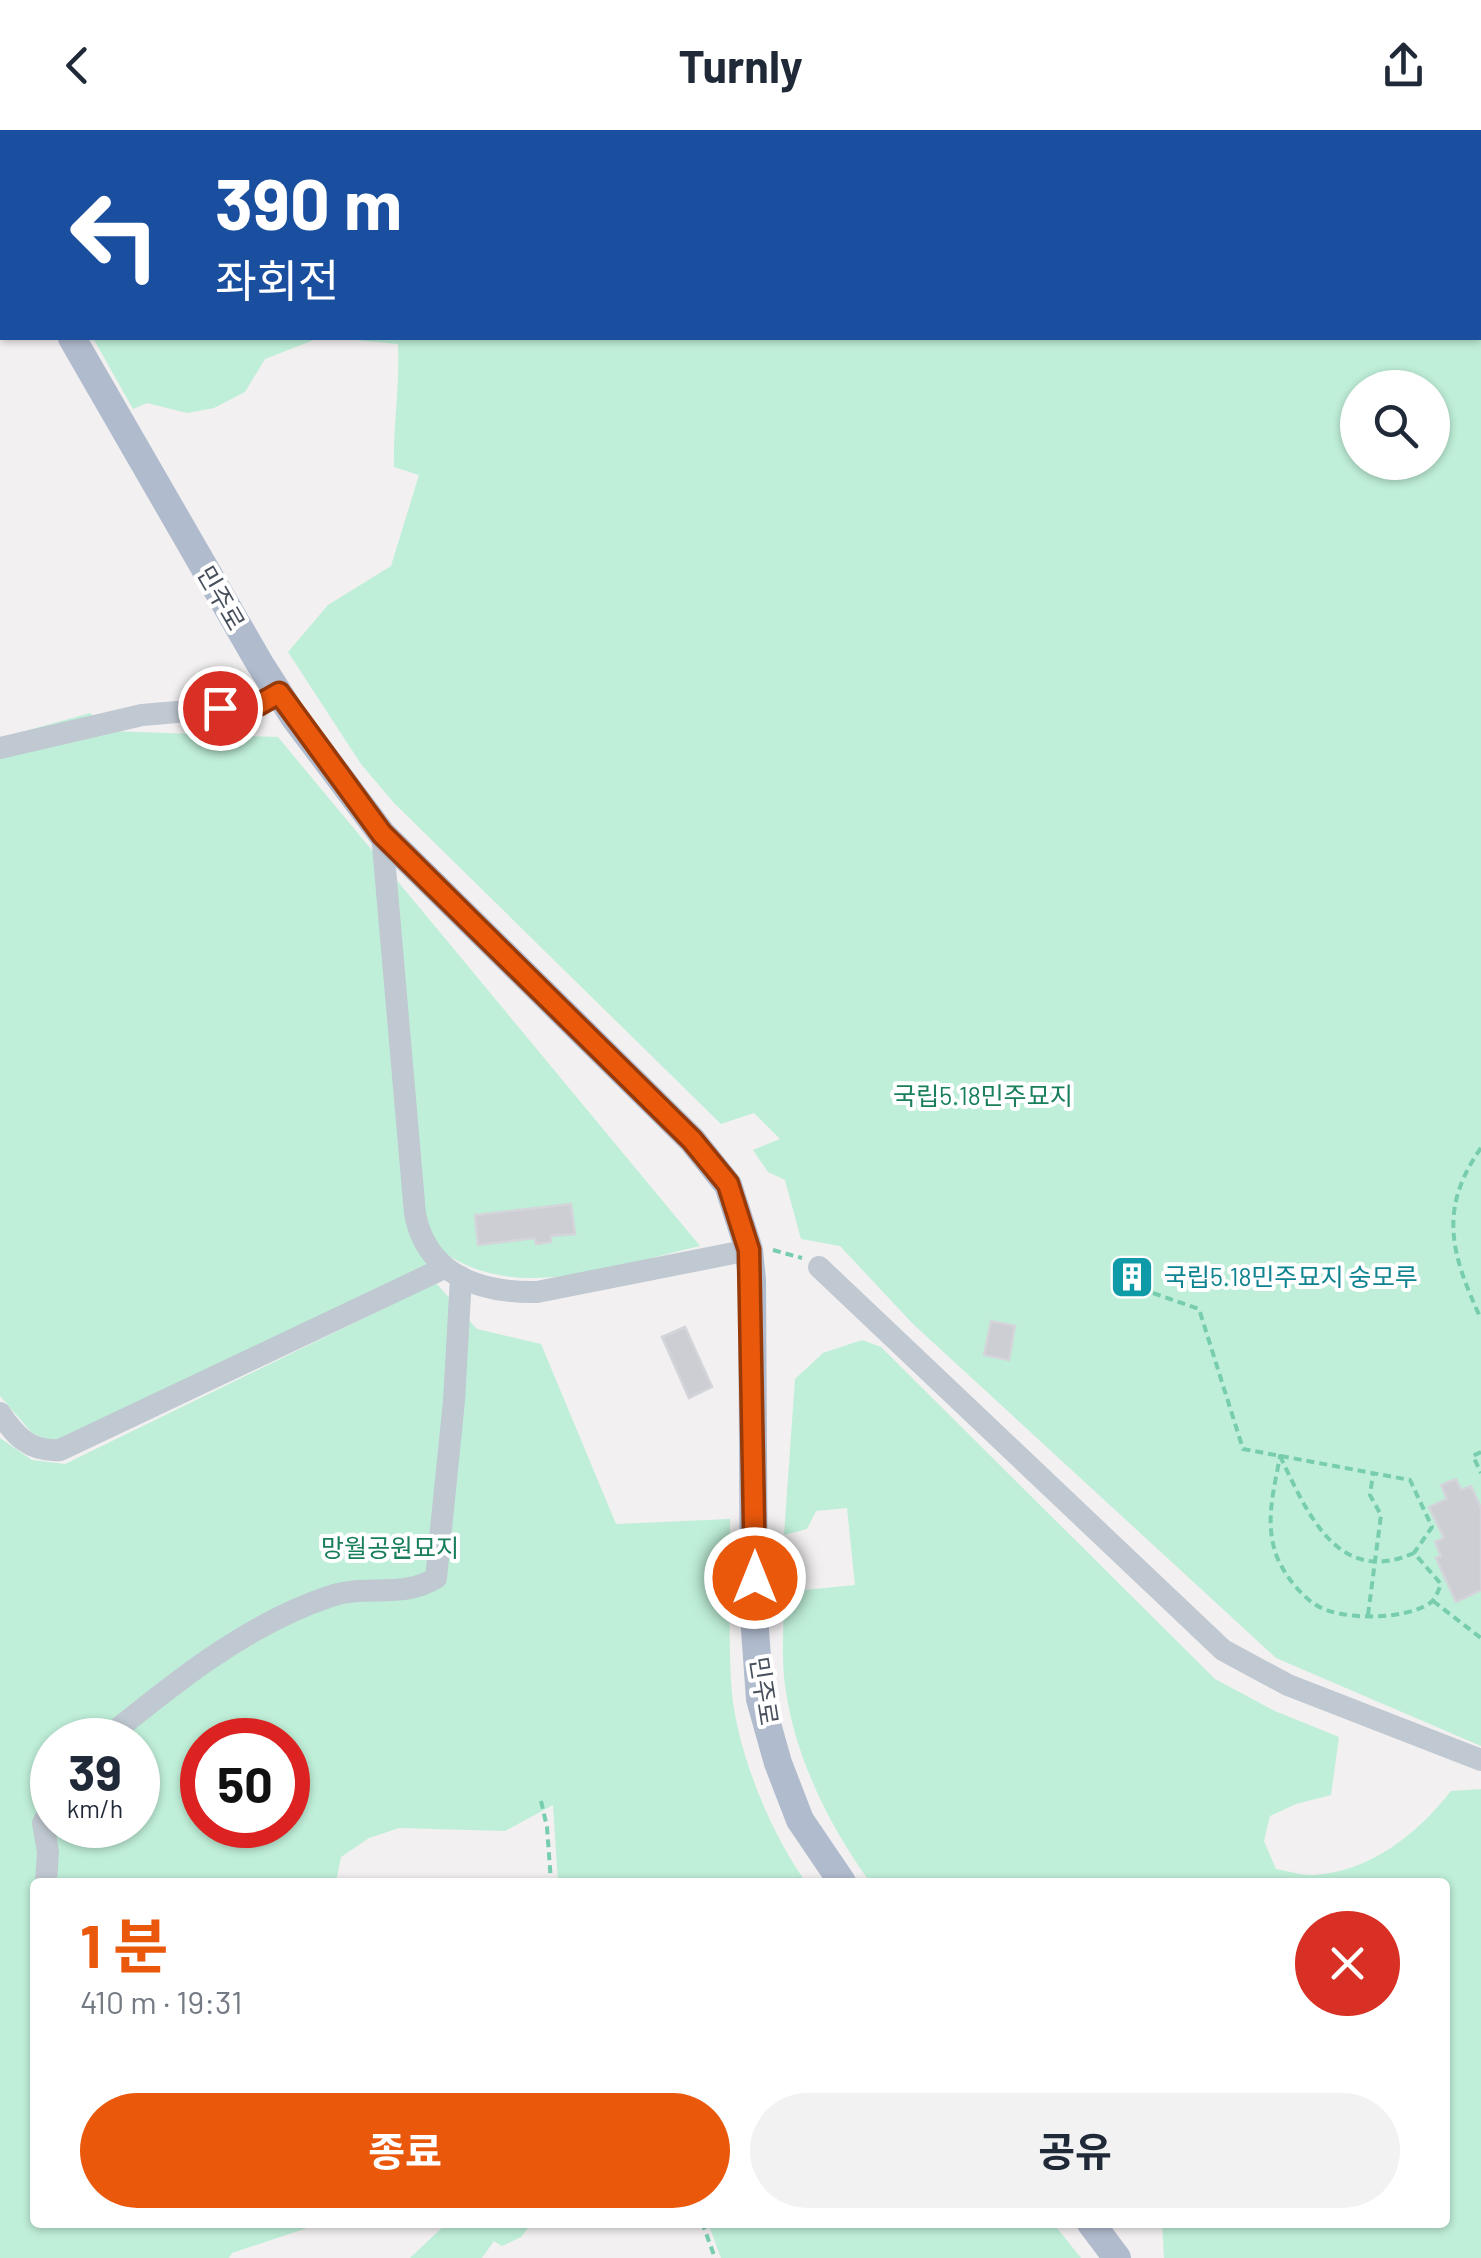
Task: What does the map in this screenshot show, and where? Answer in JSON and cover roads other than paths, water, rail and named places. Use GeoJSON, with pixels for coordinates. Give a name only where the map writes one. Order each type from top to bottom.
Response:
{"type":"FeatureCollection","features":[{"type":"Feature","properties":{"kind":"main road","name":"민주로"},"geometry":{"type":"LineString","coordinates":[[73,340],[279,693],[382,834],[692,1140],[728,1184],[749,1250],[752,1280],[754,1616],[760,1699],[800,1820],[839,1878]]}},
{"type":"Feature","properties":{"kind":"main road"},"geometry":{"type":"LineString","coordinates":[[1094,2228],[1117,2258]]}},
{"type":"Feature","properties":{"kind":"lane"},"geometry":{"type":"LineString","coordinates":[[0,748],[142,715],[258,705],[279,693]]}},
{"type":"Feature","properties":{"kind":"lane"},"geometry":{"type":"LineString","coordinates":[[382,834],[415,1214],[424,1247],[453,1273],[518,1292],[537,1292],[749,1250]]}},
{"type":"Feature","properties":{"kind":"lane"},"geometry":{"type":"LineString","coordinates":[[819,1268],[1223,1650],[1288,1684],[1481,1760]]}},
{"type":"Feature","properties":{"kind":"lane"},"geometry":{"type":"LineString","coordinates":[[0,1413],[27,1444],[42,1450],[60,1450],[453,1273]]}},
{"type":"Feature","properties":{"kind":"lane"},"geometry":{"type":"LineString","coordinates":[[133,1718],[239,1638],[334,1594],[418,1589],[436,1578],[454,1401],[453,1273]]}},
{"type":"Feature","properties":{"kind":"lane"},"geometry":{"type":"LineString","coordinates":[[46,1878],[47,1848]]}},
{"type":"Feature","properties":{"kind":"place","name":"국립5.18민주묘지 숭모루"},"geometry":{"type":"Point","coordinates":[1132,1277]}},
{"type":"Feature","properties":{"kind":"park label","name":"국립5.18민주묘지"},"geometry":{"type":"Point","coordinates":[983,1096]}},
{"type":"Feature","properties":{"kind":"park label","name":"망월공원묘지"},"geometry":{"type":"Point","coordinates":[390,1548]}}]}
